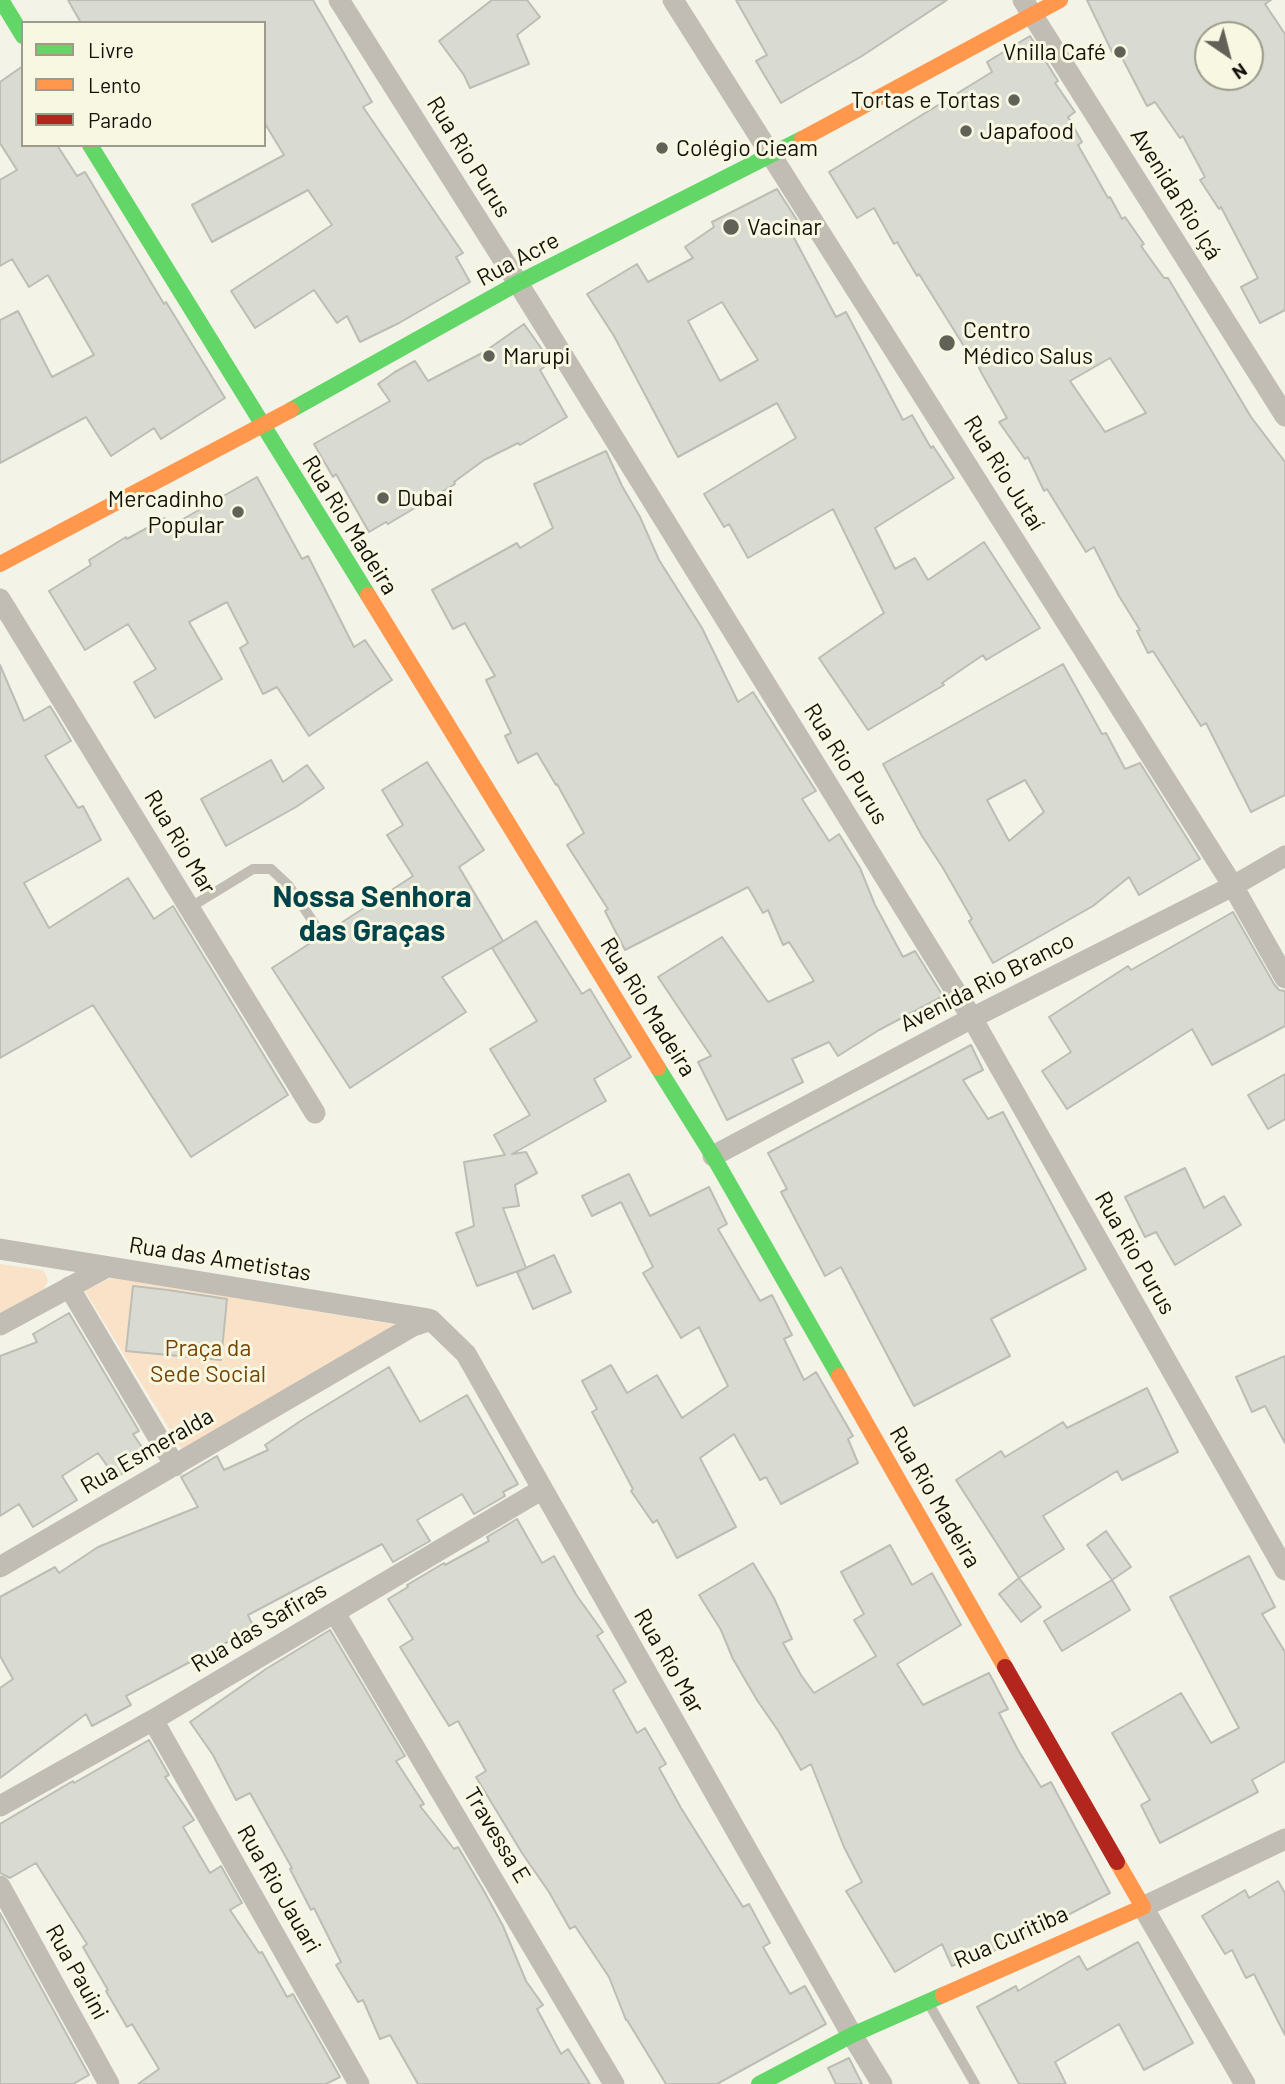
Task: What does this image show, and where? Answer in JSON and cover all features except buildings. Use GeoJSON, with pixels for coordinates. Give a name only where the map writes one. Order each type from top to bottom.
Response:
{"type":"FeatureCollection","features":[{"type":"Feature","properties":{"kind":"street"},"geometry":{"type":"LineString","coordinates":[[1,0],[21,33]]}},
{"type":"Feature","properties":{"kind":"street","name":"Rua Rio Purus"},"geometry":{"type":"LineString","coordinates":[[339,0],[972,1018],[1285,1570]]}},
{"type":"Feature","properties":{"kind":"street","name":"Rua Rio Jutaí"},"geometry":{"type":"LineString","coordinates":[[673,0],[1233,886],[1285,978]]}},
{"type":"Feature","properties":{"kind":"street","name":"Rua Acre"},"geometry":{"type":"LineString","coordinates":[[0,564],[262,426],[518,284],[772,155],[1027,8],[1060,0]]}},
{"type":"Feature","properties":{"kind":"street","name":"Avenida Rio Içá"},"geometry":{"type":"LineString","coordinates":[[1027,8],[1285,416]]}},
{"type":"Feature","properties":{"kind":"street","name":"Rua Rio Madeira"},"geometry":{"type":"LineString","coordinates":[[91,147],[713,1156],[1143,1907]]}},
{"type":"Feature","properties":{"kind":"street","name":"Rua Rio Mar"},"geometry":{"type":"LineString","coordinates":[[0,599],[315,1113]]}},
{"type":"Feature","properties":{"kind":"street","name":"Avenida Rio Branco"},"geometry":{"type":"LineString","coordinates":[[713,1156],[972,1018],[1233,886],[1285,856]]}},
{"type":"Feature","properties":{"kind":"street","name":"Rua das Ametistas"},"geometry":{"type":"LineString","coordinates":[[0,1249],[431,1320]]}},
{"type":"Feature","properties":{"kind":"street"},"geometry":{"type":"LineString","coordinates":[[0,1325],[107,1267]]}},
{"type":"Feature","properties":{"kind":"street"},"geometry":{"type":"LineString","coordinates":[[69,1287],[175,1466]]}},
{"type":"Feature","properties":{"kind":"street","name":"Rua Rio Mar"},"geometry":{"type":"LineString","coordinates":[[431,1320],[466,1354],[541,1490],[882,2084]]}},
{"type":"Feature","properties":{"kind":"street","name":"Rua Esmeralda"},"geometry":{"type":"LineString","coordinates":[[0,1567],[413,1326],[431,1320]]}},
{"type":"Feature","properties":{"kind":"street","name":"Rua das Safiras"},"geometry":{"type":"LineString","coordinates":[[0,1806],[153,1720],[541,1490]]}},
{"type":"Feature","properties":{"kind":"street","name":"Travessa E"},"geometry":{"type":"LineString","coordinates":[[335,1613],[614,2084]]}},
{"type":"Feature","properties":{"kind":"street","name":"Rua Rio Jauari"},"geometry":{"type":"LineString","coordinates":[[153,1720],[359,2084]]}},
{"type":"Feature","properties":{"kind":"street","name":"Rua Curitiba"},"geometry":{"type":"LineString","coordinates":[[759,2084],[852,2035],[1143,1907],[1285,1839]]}},
{"type":"Feature","properties":{"kind":"street","name":"Rua Pauini"},"geometry":{"type":"LineString","coordinates":[[0,1886],[109,2084]]}},
{"type":"Feature","properties":{"kind":"street"},"geometry":{"type":"LineString","coordinates":[[1143,1907],[1245,2084]]}},
{"type":"Feature","properties":{"kind":"lane"},"geometry":{"type":"LineString","coordinates":[[189,908],[253,869],[271,869],[289,886],[318,929]]}},
{"type":"Feature","properties":{"kind":"lane"},"geometry":{"type":"LineString","coordinates":[[928,2002],[975,2084]]}},
{"type":"Feature","properties":{"kind":"green space"},"geometry":{"type":"Polygon","coordinates":[[[0,1264],[43,1270],[48,1281],[43,1290],[0,1315],[0,1264]]]}},
{"type":"Feature","properties":{"kind":"green space","name":"Praça da Sede Social"},"geometry":{"type":"Polygon","coordinates":[[[113,1277],[402,1326],[184,1453],[85,1291],[113,1277]]]}},
{"type":"Feature","properties":{"kind":"traffic: fast"},"geometry":{"type":"LineString","coordinates":[[1,0],[21,33]]}},
{"type":"Feature","properties":{"kind":"traffic: fast"},"geometry":{"type":"LineString","coordinates":[[291,410],[518,283],[802,139]]}},
{"type":"Feature","properties":{"kind":"traffic: fast"},"geometry":{"type":"LineString","coordinates":[[91,147],[368,595]]}},
{"type":"Feature","properties":{"kind":"traffic: fast"},"geometry":{"type":"LineString","coordinates":[[658,1068],[713,1156],[839,1376]]}},
{"type":"Feature","properties":{"kind":"traffic: fast"},"geometry":{"type":"LineString","coordinates":[[759,2084],[852,2035],[943,1995]]}},
{"type":"Feature","properties":{"kind":"traffic: slow"},"geometry":{"type":"LineString","coordinates":[[802,139],[1060,0]]}},
{"type":"Feature","properties":{"kind":"traffic: slow"},"geometry":{"type":"LineString","coordinates":[[0,564],[291,410]]}},
{"type":"Feature","properties":{"kind":"traffic: slow"},"geometry":{"type":"LineString","coordinates":[[368,595],[658,1068]]}},
{"type":"Feature","properties":{"kind":"traffic: slow"},"geometry":{"type":"LineString","coordinates":[[839,1376],[1005,1667]]}},
{"type":"Feature","properties":{"kind":"traffic: slow"},"geometry":{"type":"LineString","coordinates":[[943,1995],[1143,1907],[1117,1862]]}},
{"type":"Feature","properties":{"kind":"traffic: jam"},"geometry":{"type":"LineString","coordinates":[[1005,1667],[1117,1862]]}},
{"type":"Feature","properties":{"kind":"place","name":"Vnilla Café"},"geometry":{"type":"Point","coordinates":[1120,52]}},
{"type":"Feature","properties":{"kind":"place","name":"Tortas e Tortas"},"geometry":{"type":"Point","coordinates":[1014,100]}},
{"type":"Feature","properties":{"kind":"place","name":"Japafood"},"geometry":{"type":"Point","coordinates":[966,131]}},
{"type":"Feature","properties":{"kind":"place","name":"Colégio Cieam"},"geometry":{"type":"Point","coordinates":[662,148]}},
{"type":"Feature","properties":{"kind":"place","name":"Vacinar"},"geometry":{"type":"Point","coordinates":[731,227]}},
{"type":"Feature","properties":{"kind":"place","name":"Centro Médico Salus"},"geometry":{"type":"Point","coordinates":[947,343]}},
{"type":"Feature","properties":{"kind":"place","name":"Marupi"},"geometry":{"type":"Point","coordinates":[489,356]}},
{"type":"Feature","properties":{"kind":"place","name":"Dubai"},"geometry":{"type":"Point","coordinates":[383,498]}},
{"type":"Feature","properties":{"kind":"place","name":"Mercadinho Popular"},"geometry":{"type":"Point","coordinates":[238,512]}},
{"type":"Feature","properties":{"kind":"district","name":"Nossa Senhora das Graças"},"geometry":{"type":"Point","coordinates":[372,914]}}]}
